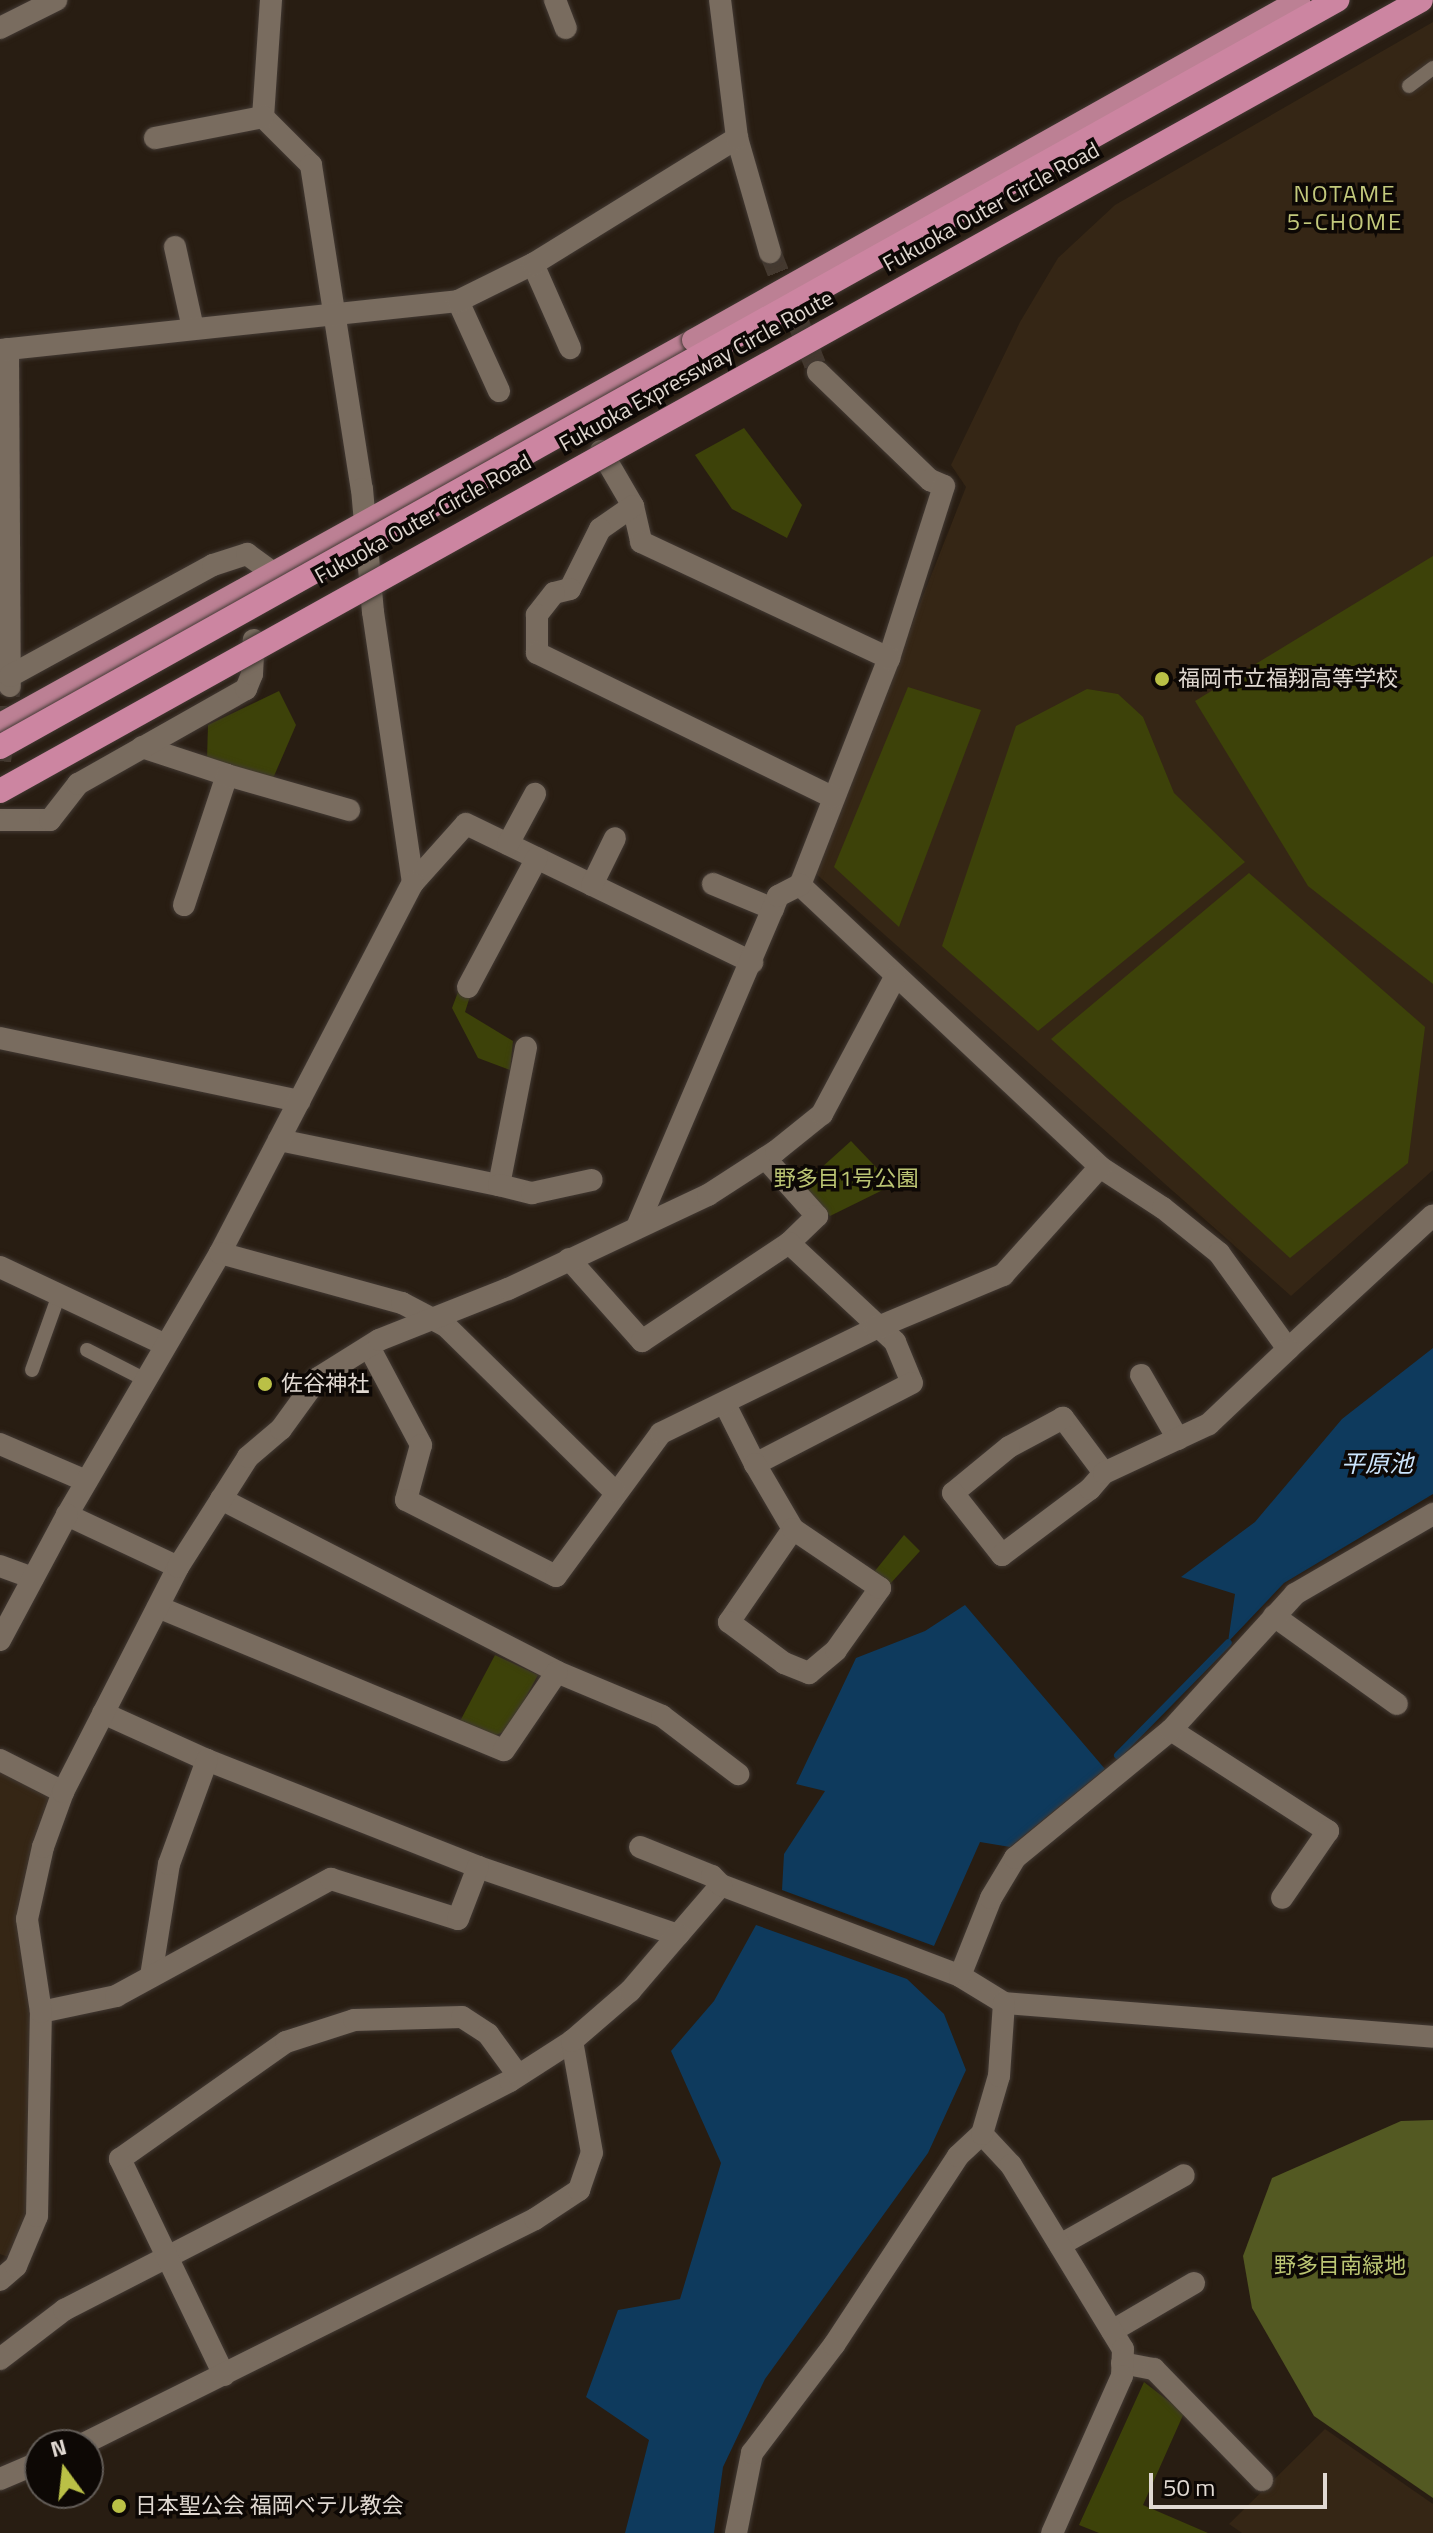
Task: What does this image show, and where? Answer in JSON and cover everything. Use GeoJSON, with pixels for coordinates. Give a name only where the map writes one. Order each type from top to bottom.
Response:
{"type":"FeatureCollection","features":[{"type":"Feature","properties":{"kind":"highway","name":"Fukuoka Outer Circle Road"},"geometry":{"type":"LineString","coordinates":[[0,724],[275,574],[364,521],[1299,0]]}},
{"type":"Feature","properties":{"kind":"highway","name":"Fukuoka Expressway Circle Route"},"geometry":{"type":"LineString","coordinates":[[0,747],[1337,0]]}},
{"type":"Feature","properties":{"kind":"highway","name":"Fukuoka Outer Circle Road"},"geometry":{"type":"LineString","coordinates":[[0,780],[1419,0]]}},
{"type":"Feature","properties":{"kind":"highway","name":"Fukuoka Expressway Circle Route"},"geometry":{"type":"LineString","coordinates":[[0,791],[1419,0]]}},
{"type":"Feature","properties":{"kind":"highway"},"geometry":{"type":"LineString","coordinates":[[1027,216],[1261,107],[1433,12]]}},
{"type":"Feature","properties":{"kind":"street"},"geometry":{"type":"LineString","coordinates":[[0,28],[56,0]]}},
{"type":"Feature","properties":{"kind":"street"},"geometry":{"type":"LineString","coordinates":[[271,0],[263,117],[311,165],[372,577],[413,883]]}},
{"type":"Feature","properties":{"kind":"street"},"geometry":{"type":"LineString","coordinates":[[555,0],[566,28]]}},
{"type":"Feature","properties":{"kind":"street"},"geometry":{"type":"LineString","coordinates":[[720,0],[737,138],[770,252]]}},
{"type":"Feature","properties":{"kind":"street"},"geometry":{"type":"LineString","coordinates":[[155,138],[263,117]]}},
{"type":"Feature","properties":{"kind":"street"},"geometry":{"type":"LineString","coordinates":[[275,574],[247,554],[213,565],[10,681],[4,349],[458,301],[533,264],[737,138]]}},
{"type":"Feature","properties":{"kind":"street"},"geometry":{"type":"LineString","coordinates":[[175,247],[193,328]]}},
{"type":"Feature","properties":{"kind":"street"},"geometry":{"type":"LineString","coordinates":[[533,264],[570,348]]}},
{"type":"Feature","properties":{"kind":"street"},"geometry":{"type":"LineString","coordinates":[[458,301],[499,391]]}},
{"type":"Feature","properties":{"kind":"street"},"geometry":{"type":"LineString","coordinates":[[637,1227],[778,896],[800,885],[889,658],[944,486],[930,480],[818,372]]}},
{"type":"Feature","properties":{"kind":"street"},"geometry":{"type":"LineString","coordinates":[[601,451],[633,506],[641,542],[889,658]]}},
{"type":"Feature","properties":{"kind":"street"},"geometry":{"type":"LineString","coordinates":[[633,506],[600,529],[570,589],[554,593],[537,615],[537,653],[832,797]]}},
{"type":"Feature","properties":{"kind":"street"},"geometry":{"type":"LineString","coordinates":[[0,820],[50,820],[78,784],[246,689],[252,674],[254,640]]}},
{"type":"Feature","properties":{"kind":"street"},"geometry":{"type":"LineString","coordinates":[[142,747],[349,810]]}},
{"type":"Feature","properties":{"kind":"street"},"geometry":{"type":"LineString","coordinates":[[184,905],[227,775]]}},
{"type":"Feature","properties":{"kind":"street"},"geometry":{"type":"LineString","coordinates":[[508,844],[535,794]]}},
{"type":"Feature","properties":{"kind":"street"},"geometry":{"type":"LineString","coordinates":[[0,1640],[86,1481],[220,1253],[413,883],[466,824],[752,962]]}},
{"type":"Feature","properties":{"kind":"street"},"geometry":{"type":"LineString","coordinates":[[592,885],[615,838]]}},
{"type":"Feature","properties":{"kind":"street"},"geometry":{"type":"LineString","coordinates":[[468,987],[537,858]]}},
{"type":"Feature","properties":{"kind":"street"},"geometry":{"type":"LineString","coordinates":[[713,884],[773,909]]}},
{"type":"Feature","properties":{"kind":"street"},"geometry":{"type":"LineString","coordinates":[[800,885],[1100,1167],[1163,1208],[1219,1253],[1288,1349]]}},
{"type":"Feature","properties":{"kind":"street"},"geometry":{"type":"LineString","coordinates":[[0,2280],[16,2266],[37,2216],[41,2012],[27,1919],[43,1847],[63,1792],[178,1567],[248,1457],[281,1429],[318,1378],[369,1347],[708,1195],[765,1158],[822,1114],[895,977]]}},
{"type":"Feature","properties":{"kind":"street"},"geometry":{"type":"LineString","coordinates":[[0,1038],[299,1101]]}},
{"type":"Feature","properties":{"kind":"street"},"geometry":{"type":"LineString","coordinates":[[499,1185],[526,1048]]}},
{"type":"Feature","properties":{"kind":"street"},"geometry":{"type":"LineString","coordinates":[[279,1140],[532,1193],[592,1180]]}},
{"type":"Feature","properties":{"kind":"street"},"geometry":{"type":"LineString","coordinates":[[569,1259],[642,1341],[789,1243],[817,1216],[765,1158]]}},
{"type":"Feature","properties":{"kind":"street"},"geometry":{"type":"LineString","coordinates":[[369,1347],[421,1445],[406,1500],[556,1576],[614,1491],[661,1433],[876,1328],[1003,1275],[1100,1167]]}},
{"type":"Feature","properties":{"kind":"street"},"geometry":{"type":"LineString","coordinates":[[1104,1473],[1063,1418],[1009,1447],[953,1493],[1002,1555],[1090,1489],[1104,1473],[1209,1424],[1433,1215]]}},
{"type":"Feature","properties":{"kind":"street"},"geometry":{"type":"LineString","coordinates":[[755,1464],[912,1383],[895,1342],[876,1328],[789,1243]]}},
{"type":"Feature","properties":{"kind":"street"},"geometry":{"type":"LineString","coordinates":[[220,1253],[402,1303],[429,1321],[446,1326],[614,1491]]}},
{"type":"Feature","properties":{"kind":"street"},"geometry":{"type":"LineString","coordinates":[[0,1267],[60,1292],[166,1345]]}},
{"type":"Feature","properties":{"kind":"street"},"geometry":{"type":"LineString","coordinates":[[1141,1375],[1178,1439]]}},
{"type":"Feature","properties":{"kind":"street"},"geometry":{"type":"LineString","coordinates":[[725,1404],[793,1529],[880,1588],[836,1650],[809,1673],[784,1663],[729,1622],[793,1529]]}},
{"type":"Feature","properties":{"kind":"street"},"geometry":{"type":"LineString","coordinates":[[0,1444],[86,1481]]}},
{"type":"Feature","properties":{"kind":"street"},"geometry":{"type":"LineString","coordinates":[[221,1499],[557,1672],[662,1716],[738,1774]]}},
{"type":"Feature","properties":{"kind":"street"},"geometry":{"type":"LineString","coordinates":[[960,1976],[991,1898],[1015,1858],[1171,1730],[1295,1594],[1433,1514]]}},
{"type":"Feature","properties":{"kind":"street"},"geometry":{"type":"LineString","coordinates":[[67,1515],[178,1567]]}},
{"type":"Feature","properties":{"kind":"street"},"geometry":{"type":"LineString","coordinates":[[0,1566],[33,1578]]}},
{"type":"Feature","properties":{"kind":"street"},"geometry":{"type":"LineString","coordinates":[[158,1607],[504,1750],[557,1672]]}},
{"type":"Feature","properties":{"kind":"street"},"geometry":{"type":"LineString","coordinates":[[1274,1616],[1397,1704]]}},
{"type":"Feature","properties":{"kind":"street"},"geometry":{"type":"LineString","coordinates":[[103,1713],[207,1760],[478,1867],[678,1935]]}},
{"type":"Feature","properties":{"kind":"street"},"geometry":{"type":"LineString","coordinates":[[1171,1730],[1328,1831],[1282,1898]]}},
{"type":"Feature","properties":{"kind":"street"},"geometry":{"type":"LineString","coordinates":[[0,1760],[63,1792]]}},
{"type":"Feature","properties":{"kind":"street"},"geometry":{"type":"LineString","coordinates":[[151,1976],[169,1864],[207,1760]]}},
{"type":"Feature","properties":{"kind":"street"},"geometry":{"type":"LineString","coordinates":[[640,1847],[712,1876],[721,1885],[960,1976],[1004,2003],[1433,2037]]}},
{"type":"Feature","properties":{"kind":"street"},"geometry":{"type":"LineString","coordinates":[[41,2012],[116,1996],[331,1879],[458,1919],[478,1867]]}},
{"type":"Feature","properties":{"kind":"street"},"geometry":{"type":"LineString","coordinates":[[0,2359],[64,2310],[166,2254],[518,2075],[572,2041],[630,1991],[721,1885]]}},
{"type":"Feature","properties":{"kind":"street"},"geometry":{"type":"LineString","coordinates":[[736,2533],[752,2453],[834,2345],[958,2156],[982,2134],[999,2076],[1004,2003]]}},
{"type":"Feature","properties":{"kind":"street"},"geometry":{"type":"LineString","coordinates":[[224,2375],[120,2159],[286,2042],[354,2020],[462,2017],[488,2034],[518,2075]]}},
{"type":"Feature","properties":{"kind":"street"},"geometry":{"type":"LineString","coordinates":[[104,2434],[535,2219],[579,2190],[592,2153],[572,2041]]}},
{"type":"Feature","properties":{"kind":"street"},"geometry":{"type":"LineString","coordinates":[[982,2134],[1011,2165],[1123,2349],[1122,2376],[1052,2533]]}},
{"type":"Feature","properties":{"kind":"street"},"geometry":{"type":"LineString","coordinates":[[1060,2245],[1184,2175]]}},
{"type":"Feature","properties":{"kind":"street"},"geometry":{"type":"LineString","coordinates":[[1112,2331],[1194,2283]]}},
{"type":"Feature","properties":{"kind":"street"},"geometry":{"type":"LineString","coordinates":[[1122,2363],[1154,2369],[1262,2480]]}},
{"type":"Feature","properties":{"kind":"street"},"geometry":{"type":"LineString","coordinates":[[0,2479],[24,2469]]}},
{"type":"Feature","properties":{"kind":"lane"},"geometry":{"type":"LineString","coordinates":[[1409,86],[1433,68]]}},
{"type":"Feature","properties":{"kind":"lane"},"geometry":{"type":"LineString","coordinates":[[32,1370],[60,1292]]}},
{"type":"Feature","properties":{"kind":"lane"},"geometry":{"type":"LineString","coordinates":[[87,1350],[146,1380]]}},
{"type":"Feature","properties":{"kind":"shaded area","name":"福岡市立福翔高等学校"},"geometry":{"type":"Polygon","coordinates":[[[1433,22],[1433,1170],[1291,1296],[814,872],[966,487],[951,465],[1020,322],[1058,258],[1115,205],[1433,22]]]}},
{"type":"Feature","properties":{"kind":"shaded area"},"geometry":{"type":"Polygon","coordinates":[[[0,1769],[52,1797],[17,1917],[31,2011],[29,2214],[8,2257],[0,2254],[0,1769]]]}},
{"type":"Feature","properties":{"kind":"shaded area"},"geometry":{"type":"Polygon","coordinates":[[[1325,2429],[1433,2504],[1433,2533],[1242,2533],[1229,2524],[1325,2429]]]}},
{"type":"Feature","properties":{"kind":"green space"},"geometry":{"type":"Polygon","coordinates":[[[744,428],[802,505],[787,538],[732,509],[695,455],[744,428]]]}},
{"type":"Feature","properties":{"kind":"green space"},"geometry":{"type":"Polygon","coordinates":[[[1433,556],[1433,984],[1308,886],[1195,701],[1433,556]]]}},
{"type":"Feature","properties":{"kind":"green space"},"geometry":{"type":"Polygon","coordinates":[[[908,687],[981,710],[899,927],[834,867],[908,687]]]}},
{"type":"Feature","properties":{"kind":"green space"},"geometry":{"type":"Polygon","coordinates":[[[1087,689],[1118,694],[1143,717],[1174,793],[1245,862],[1038,1031],[942,946],[1016,726],[1087,689]]]}},
{"type":"Feature","properties":{"kind":"green space"},"geometry":{"type":"Polygon","coordinates":[[[279,691],[296,725],[271,783],[207,759],[208,725],[279,691]]]}},
{"type":"Feature","properties":{"kind":"green space"},"geometry":{"type":"Polygon","coordinates":[[[1249,873],[1425,1027],[1408,1163],[1290,1258],[1051,1039],[1249,873]]]}},
{"type":"Feature","properties":{"kind":"green space"},"geometry":{"type":"Polygon","coordinates":[[[461,984],[472,990],[465,1012],[513,1041],[510,1070],[478,1058],[452,1008],[461,984]]]}},
{"type":"Feature","properties":{"kind":"green space","name":"野多目1号公園"},"geometry":{"type":"Polygon","coordinates":[[[851,1141],[893,1185],[830,1216],[801,1186],[851,1141]]]}},
{"type":"Feature","properties":{"kind":"green space"},"geometry":{"type":"Polygon","coordinates":[[[904,1535],[920,1551],[890,1584],[874,1572],[904,1535]]]}},
{"type":"Feature","properties":{"kind":"green space"},"geometry":{"type":"Polygon","coordinates":[[[495,1655],[538,1675],[508,1730],[489,1738],[458,1725],[495,1655]]]}},
{"type":"Feature","properties":{"kind":"green space","name":"野多目南緑地"},"geometry":{"type":"Polygon","coordinates":[[[1433,2120],[1433,2498],[1314,2416],[1252,2308],[1243,2256],[1272,2178],[1401,2121],[1433,2120]]]}},
{"type":"Feature","properties":{"kind":"green space"},"geometry":{"type":"Polygon","coordinates":[[[1144,2382],[1184,2413],[1143,2505],[1208,2533],[1099,2533],[1079,2525],[1144,2382]]]}},
{"type":"Feature","properties":{"kind":"water","name":"平原池"},"geometry":{"type":"Polygon","coordinates":[[[1433,1348],[1433,1494],[1284,1583],[1228,1642],[1235,1594],[1181,1577],[1255,1522],[1342,1419],[1433,1348]]]}},
{"type":"Feature","properties":{"kind":"water"},"geometry":{"type":"Polygon","coordinates":[[[965,1605],[1105,1769],[1010,1847],[980,1842],[934,1946],[782,1890],[784,1854],[825,1791],[796,1784],[856,1658],[925,1631],[965,1605]]]}},
{"type":"Feature","properties":{"kind":"water"},"geometry":{"type":"Polygon","coordinates":[[[756,1925],[907,1979],[944,2014],[966,2070],[928,2153],[765,2379],[723,2467],[714,2533],[625,2533],[649,2440],[586,2397],[618,2310],[680,2299],[721,2163],[671,2051],[714,2001],[756,1925]]]}},
{"type":"Feature","properties":{"kind":"waterway"},"geometry":{"type":"LineString","coordinates":[[1117,1755],[1228,1642]]}},
{"type":"Feature","properties":{"kind":"tunnel"},"geometry":{"type":"LineString","coordinates":[[770,252],[818,372]]}},
{"type":"Feature","properties":{"kind":"tunnel"},"geometry":{"type":"LineString","coordinates":[[0,761],[10,686]]}},
{"type":"Feature","properties":{"kind":"place","name":"福岡市立福翔高等学校"},"geometry":{"type":"Point","coordinates":[1162,679]}},
{"type":"Feature","properties":{"kind":"place","name":"佐谷神社"},"geometry":{"type":"Point","coordinates":[265,1384]}},
{"type":"Feature","properties":{"kind":"place","name":"日本聖公会 福岡ベテル教会"},"geometry":{"type":"Point","coordinates":[119,2506]}},
{"type":"Feature","properties":{"kind":"district","name":"NOTAME 5-CHOME"},"geometry":{"type":"Point","coordinates":[1345,208]}}]}
